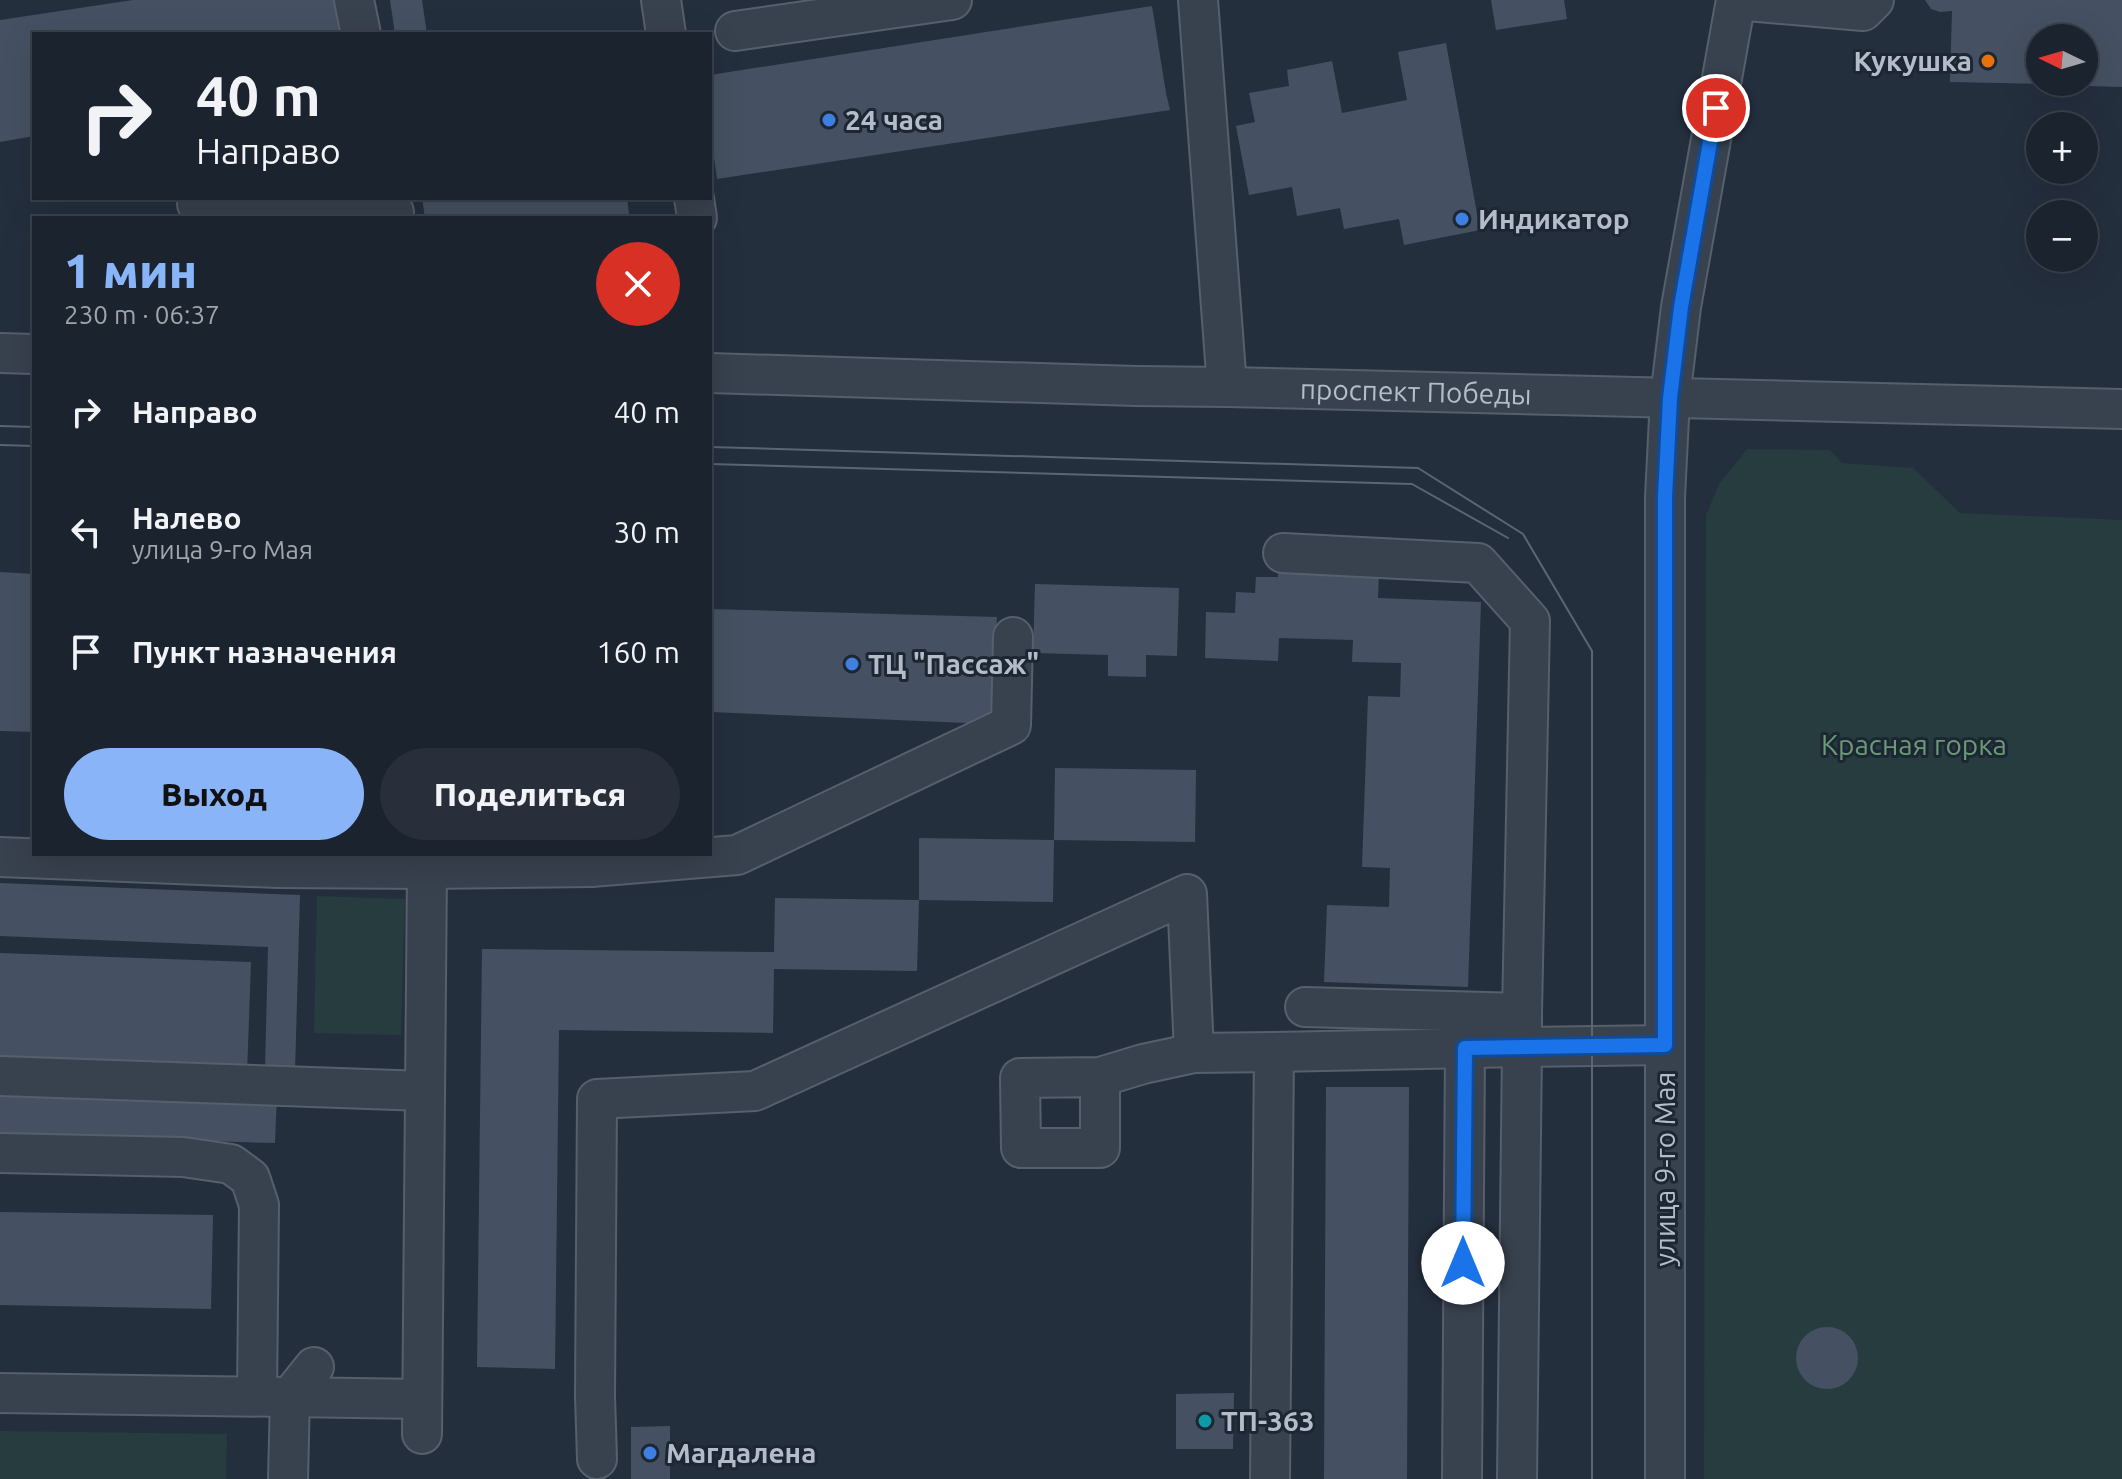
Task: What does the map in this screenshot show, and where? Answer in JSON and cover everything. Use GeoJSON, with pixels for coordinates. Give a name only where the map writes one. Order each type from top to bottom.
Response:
{"type":"FeatureCollection","features":[{"type":"Feature","properties":{"kind":"street"},"geometry":{"type":"LineString","coordinates":[[354,0],[361,32]]}},
{"type":"Feature","properties":{"kind":"street"},"geometry":{"type":"LineString","coordinates":[[661,0],[666,32]]}},
{"type":"Feature","properties":{"kind":"street"},"geometry":{"type":"LineString","coordinates":[[735,31],[952,0]]}},
{"type":"Feature","properties":{"kind":"street"},"geometry":{"type":"LineString","coordinates":[[1198,0],[1227,387]]}},
{"type":"Feature","properties":{"kind":"street"},"geometry":{"type":"LineString","coordinates":[[1736,0],[1863,11],[1874,0]]}},
{"type":"Feature","properties":{"kind":"street","name":"улица 9-го Мая"},"geometry":{"type":"LineString","coordinates":[[1665,1479],[1665,497],[1670,398],[1681,307],[1736,0]]}},
{"type":"Feature","properties":{"kind":"street"},"geometry":{"type":"LineString","coordinates":[[197,204],[394,209]]}},
{"type":"Feature","properties":{"kind":"street"},"geometry":{"type":"LineString","coordinates":[[0,353],[32,354]]}},
{"type":"Feature","properties":{"kind":"street","name":"проспект Победы"},"geometry":{"type":"LineString","coordinates":[[712,373],[2122,409]]}},
{"type":"Feature","properties":{"kind":"street"},"geometry":{"type":"LineString","coordinates":[[1283,553],[1478,563],[1530,621],[1517,1479]]}},
{"type":"Feature","properties":{"kind":"street"},"geometry":{"type":"LineString","coordinates":[[0,857],[277,861],[427,869],[737,855],[1011,725],[1013,637]]}},
{"type":"Feature","properties":{"kind":"street"},"geometry":{"type":"LineString","coordinates":[[0,1393],[274,1396],[422,1416],[427,869]]}},
{"type":"Feature","properties":{"kind":"street"},"geometry":{"type":"LineString","coordinates":[[597,1459],[597,1099],[755,1091],[1187,894],[1194,1053]]}},
{"type":"Feature","properties":{"kind":"street"},"geometry":{"type":"LineString","coordinates":[[1305,1007],[1665,1045]]}},
{"type":"Feature","properties":{"kind":"street"},"geometry":{"type":"LineString","coordinates":[[1100,1077],[1194,1053],[1465,1048],[1522,1030]]}},
{"type":"Feature","properties":{"kind":"street"},"geometry":{"type":"LineString","coordinates":[[1462,1479],[1465,1048]]}},
{"type":"Feature","properties":{"kind":"street"},"geometry":{"type":"LineString","coordinates":[[1270,1479],[1274,1052]]}},
{"type":"Feature","properties":{"kind":"street"},"geometry":{"type":"LineString","coordinates":[[0,1076],[425,1091]]}},
{"type":"Feature","properties":{"kind":"street"},"geometry":{"type":"LineString","coordinates":[[0,1153],[183,1157],[231,1164],[250,1178],[259,1205],[274,1396],[288,1479]]}},
{"type":"Feature","properties":{"kind":"street"},"geometry":{"type":"LineString","coordinates":[[274,1396],[314,1367]]}},
{"type":"Feature","properties":{"kind":"green space","name":"Красная горка"},"geometry":{"type":"Polygon","coordinates":[[[1747,449],[1830,450],[1842,463],[1913,468],[1960,513],[2122,520],[2122,1479],[1704,1479],[1706,515],[1719,484],[1747,449]]]}},
{"type":"Feature","properties":{"kind":"green space"},"geometry":{"type":"Polygon","coordinates":[[[317,896],[405,899],[401,1035],[314,1033],[317,896]]]}},
{"type":"Feature","properties":{"kind":"green space"},"geometry":{"type":"Polygon","coordinates":[[[0,1431],[227,1434],[226,1479],[0,1479],[0,1431]]]}},
{"type":"Feature","properties":{"kind":"building"},"geometry":{"type":"Polygon","coordinates":[[[133,0],[336,0],[341,32],[32,32],[32,136],[0,142],[0,20],[133,0]]]}},
{"type":"Feature","properties":{"kind":"building"},"geometry":{"type":"Polygon","coordinates":[[[390,0],[422,0],[427,32],[395,32],[390,0]]]}},
{"type":"Feature","properties":{"kind":"building"},"geometry":{"type":"Polygon","coordinates":[[[1491,0],[1564,0],[1567,19],[1496,30],[1491,0]]]}},
{"type":"Feature","properties":{"kind":"building"},"geometry":{"type":"Polygon","coordinates":[[[1925,0],[2122,0],[2122,87],[2098,86],[2098,24],[2026,24],[2026,84],[1950,82],[1952,11],[1931,9],[1925,0]]]}},
{"type":"Feature","properties":{"kind":"building"},"geometry":{"type":"Polygon","coordinates":[[[1152,6],[1170,110],[717,179],[712,143],[712,75],[1152,6]]]}},
{"type":"Feature","properties":{"kind":"building"},"geometry":{"type":"Polygon","coordinates":[[[1446,43],[1480,230],[1404,245],[1399,219],[1344,229],[1340,208],[1297,216],[1292,187],[1249,195],[1236,126],[1255,122],[1249,93],[1289,86],[1287,70],[1332,61],[1342,113],[1407,100],[1398,52],[1446,43]]]}},
{"type":"Feature","properties":{"kind":"building"},"geometry":{"type":"Polygon","coordinates":[[[422,200],[627,200],[629,214],[616,216],[425,216],[422,200]]]}},
{"type":"Feature","properties":{"kind":"building"},"geometry":{"type":"Polygon","coordinates":[[[1278,570],[1379,573],[1378,598],[1481,602],[1468,987],[1324,982],[1327,905],[1389,907],[1390,868],[1362,867],[1368,696],[1400,697],[1401,663],[1352,662],[1353,640],[1279,638],[1278,661],[1205,658],[1206,612],[1235,613],[1236,592],[1255,593],[1256,577],[1278,577],[1278,570]]]}},
{"type":"Feature","properties":{"kind":"building"},"geometry":{"type":"Polygon","coordinates":[[[0,572],[32,574],[32,732],[0,731],[0,572]]]}},
{"type":"Feature","properties":{"kind":"building"},"geometry":{"type":"Polygon","coordinates":[[[1035,584],[1179,588],[1177,656],[1146,655],[1146,677],[1108,676],[1108,655],[1033,653],[1035,584]]]}},
{"type":"Feature","properties":{"kind":"building","name":"ТЦ \"Пассаж\""},"geometry":{"type":"Polygon","coordinates":[[[712,609],[997,617],[990,724],[712,712],[712,609]]]}},
{"type":"Feature","properties":{"kind":"building"},"geometry":{"type":"Polygon","coordinates":[[[1055,768],[1196,770],[1195,842],[1054,840],[1055,768]]]}},
{"type":"Feature","properties":{"kind":"building"},"geometry":{"type":"Polygon","coordinates":[[[919,838],[1054,840],[1053,902],[919,900],[919,838]]]}},
{"type":"Feature","properties":{"kind":"building"},"geometry":{"type":"Polygon","coordinates":[[[0,883],[300,895],[295,1071],[265,1070],[268,947],[0,936],[0,883]]]}},
{"type":"Feature","properties":{"kind":"building"},"geometry":{"type":"Polygon","coordinates":[[[775,898],[919,900],[917,971],[774,969],[773,1033],[559,1030],[555,1369],[477,1367],[482,949],[774,952],[775,898]]]}},
{"type":"Feature","properties":{"kind":"building"},"geometry":{"type":"Polygon","coordinates":[[[0,953],[251,962],[247,1074],[0,1066],[0,953]]]}},
{"type":"Feature","properties":{"kind":"building"},"geometry":{"type":"Polygon","coordinates":[[[0,1086],[277,1094],[275,1143],[0,1135],[0,1086]]]}},
{"type":"Feature","properties":{"kind":"building"},"geometry":{"type":"Polygon","coordinates":[[[1326,1087],[1409,1087],[1407,1479],[1324,1479],[1326,1087]]]}},
{"type":"Feature","properties":{"kind":"building"},"geometry":{"type":"Polygon","coordinates":[[[0,1212],[213,1215],[211,1309],[0,1305],[0,1212]]]}},
{"type":"Feature","properties":{"kind":"building"},"geometry":{"type":"Polygon","coordinates":[[[1827,1327],[1839,1329],[1849,1336],[1856,1346],[1856,1370],[1849,1380],[1839,1387],[1827,1389],[1815,1387],[1805,1380],[1798,1370],[1796,1358],[1798,1346],[1805,1336],[1815,1329],[1827,1327]]]}},
{"type":"Feature","properties":{"kind":"building","name":"ТП-363"},"geometry":{"type":"Polygon","coordinates":[[[1234,1393],[1233,1449],[1176,1449],[1176,1394],[1234,1393]]]}},
{"type":"Feature","properties":{"kind":"building","name":"Магдалена"},"geometry":{"type":"Polygon","coordinates":[[[670,1426],[670,1479],[631,1479],[631,1427],[670,1426]]]}},
{"type":"Feature","properties":{"kind":"tram line"},"geometry":{"type":"LineString","coordinates":[[0,426],[32,427]]}},
{"type":"Feature","properties":{"kind":"tram line"},"geometry":{"type":"LineString","coordinates":[[0,445],[32,446]]}},
{"type":"Feature","properties":{"kind":"tram line"},"geometry":{"type":"LineString","coordinates":[[712,447],[1418,468],[1523,534],[1592,651],[1592,1479]]}},
{"type":"Feature","properties":{"kind":"tram line"},"geometry":{"type":"LineString","coordinates":[[712,464],[1412,484],[1508,538]]}},
{"type":"Feature","properties":{"kind":"place","name":"Кукушка"},"geometry":{"type":"Point","coordinates":[1988,61]}},
{"type":"Feature","properties":{"kind":"place","name":"24 часа"},"geometry":{"type":"Point","coordinates":[829,120]}},
{"type":"Feature","properties":{"kind":"place","name":"Индикатор"},"geometry":{"type":"Point","coordinates":[1462,219]}},
{"type":"Feature","properties":{"kind":"place","name":"ТЦ \"Пассаж\""},"geometry":{"type":"Point","coordinates":[852,664]}},
{"type":"Feature","properties":{"kind":"place","name":"ТП-363"},"geometry":{"type":"Point","coordinates":[1205,1421]}},
{"type":"Feature","properties":{"kind":"place","name":"Магдалена"},"geometry":{"type":"Point","coordinates":[650,1453]}},
{"type":"Feature","properties":{"kind":"route"},"geometry":{"type":"LineString","coordinates":[[1463,1263],[1465,1048],[1665,1045],[1665,497],[1670,398],[1681,307],[1716,108]]}}]}
